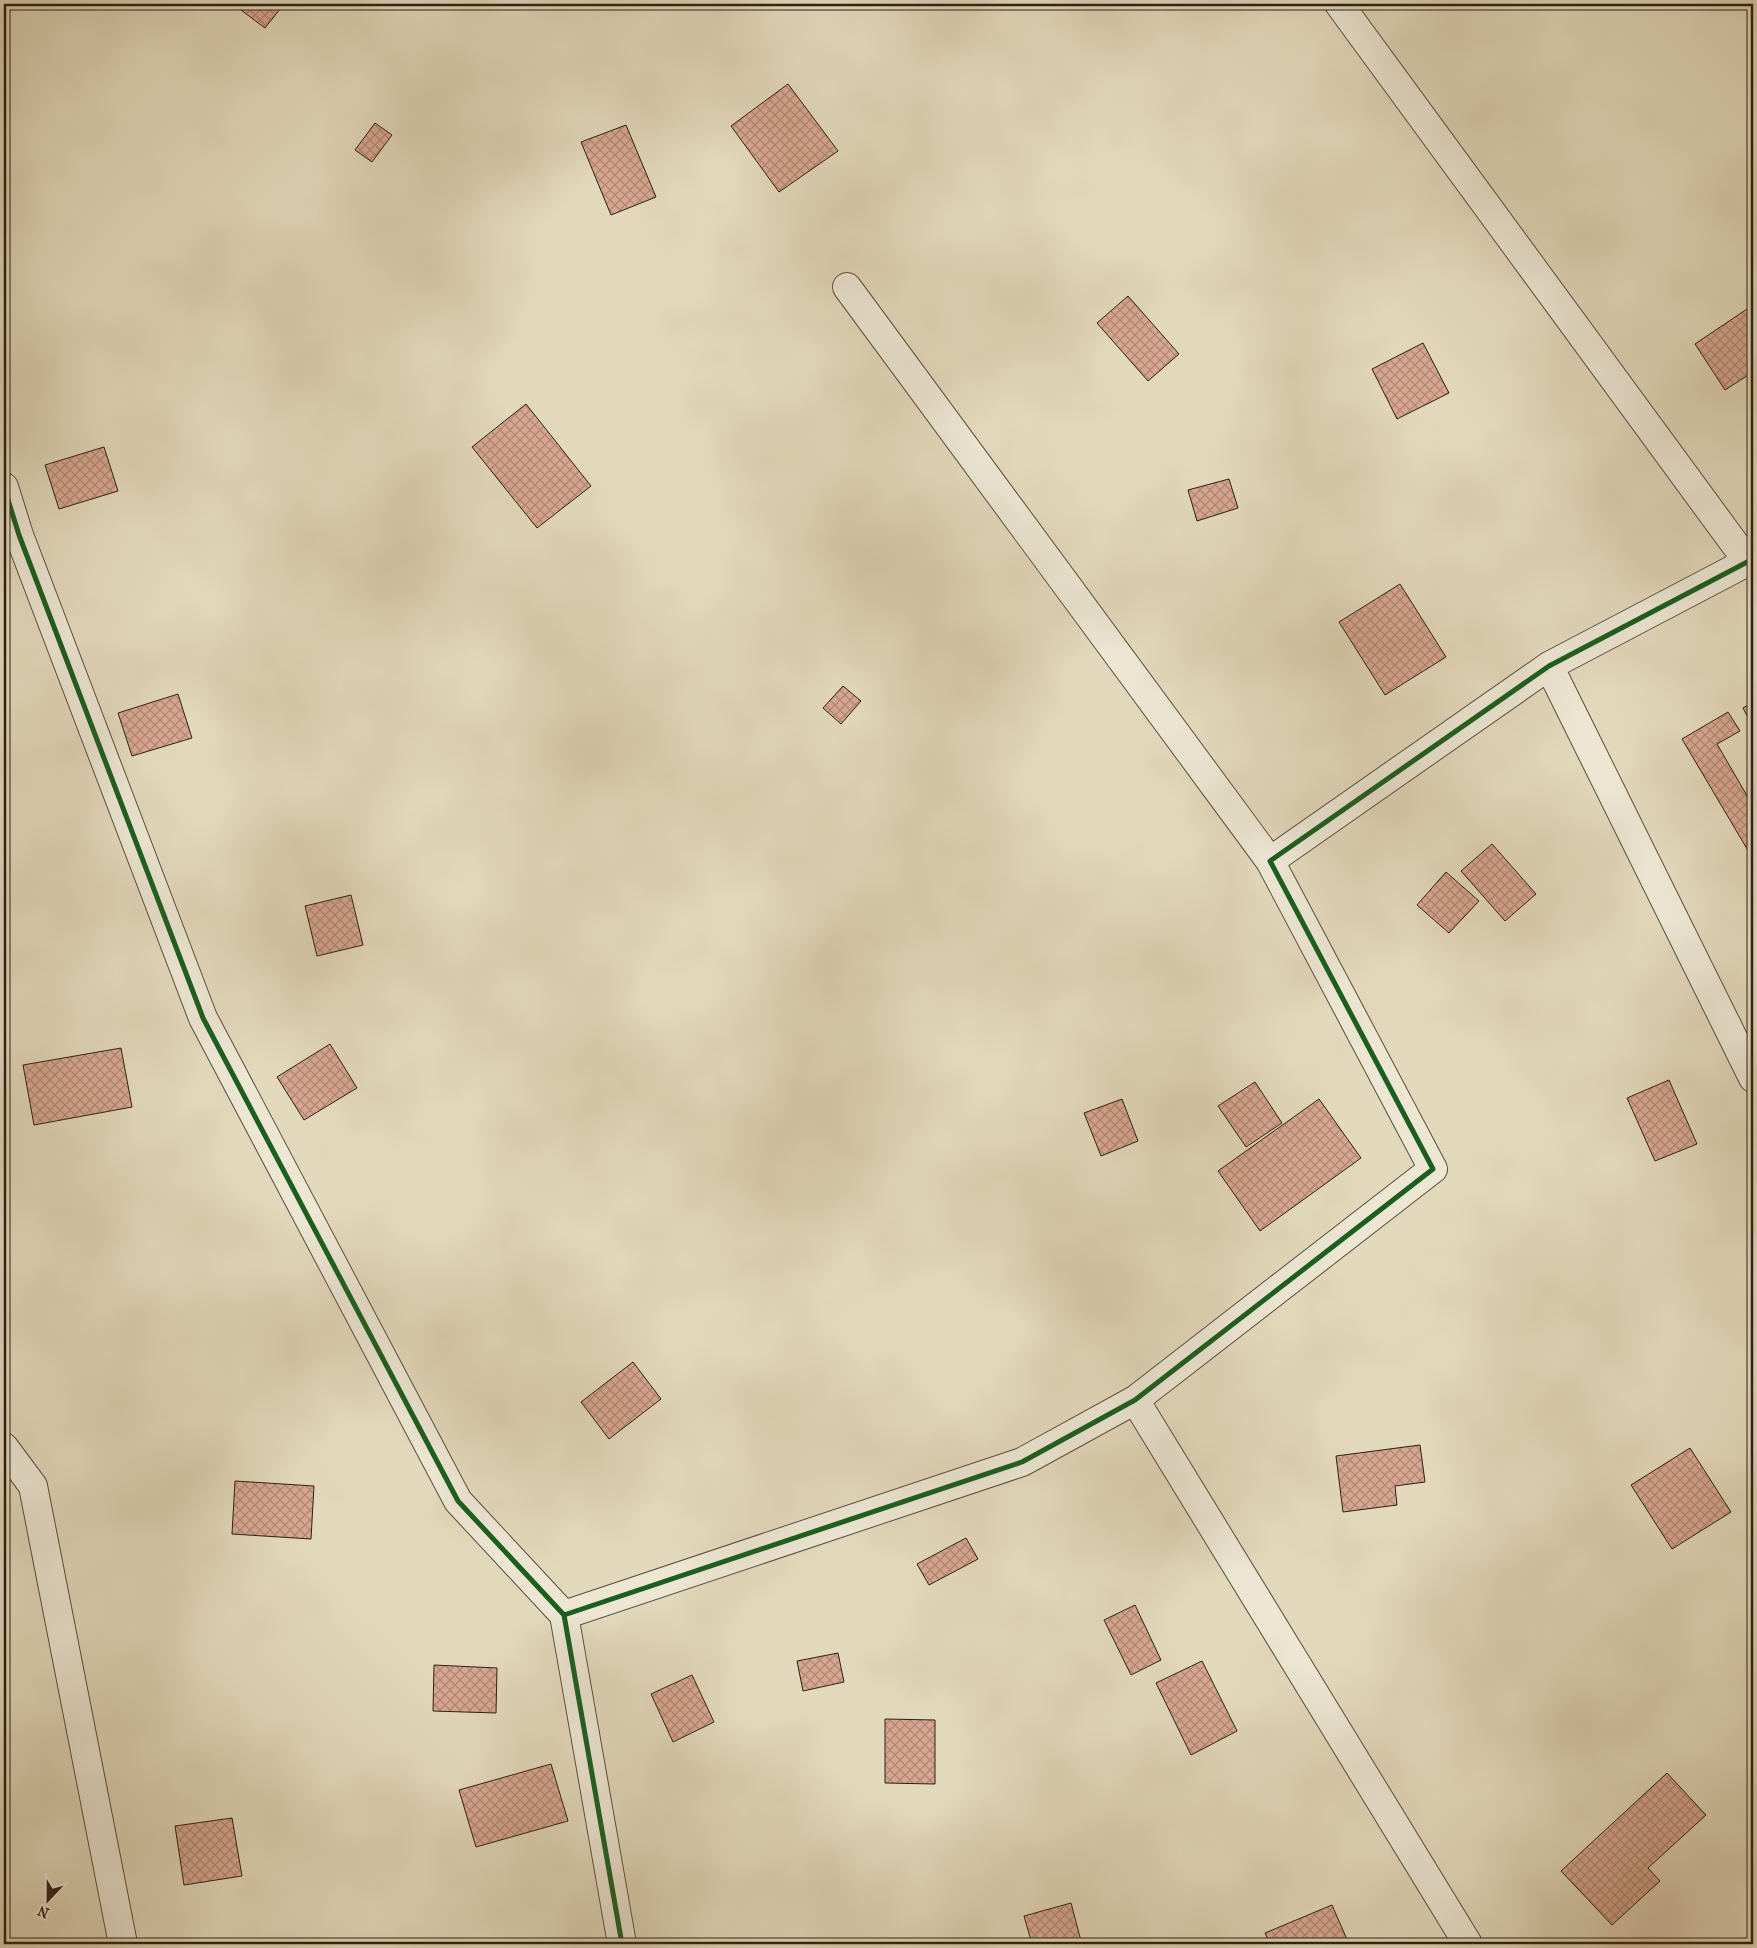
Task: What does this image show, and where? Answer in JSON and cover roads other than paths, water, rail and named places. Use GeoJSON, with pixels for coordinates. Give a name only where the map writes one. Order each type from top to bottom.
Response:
{"type":"FeatureCollection","features":[{"type":"Feature","properties":{"kind":"street"},"geometry":{"type":"LineString","coordinates":[[1270,862],[1549,666],[1751,560],[1340,4]]}},
{"type":"Feature","properties":{"kind":"street"},"geometry":{"type":"LineString","coordinates":[[564,1615],[1022,1462],[1134,1400],[1433,1170],[1270,862],[847,286]]}},
{"type":"Feature","properties":{"kind":"street"},"geometry":{"type":"LineString","coordinates":[[4,487],[18,535],[203,1018],[458,1501],[564,1615],[622,1944]]}},
{"type":"Feature","properties":{"kind":"street"},"geometry":{"type":"LineString","coordinates":[[1549,666],[1753,1078]]}},
{"type":"Feature","properties":{"kind":"street"},"geometry":{"type":"LineString","coordinates":[[1134,1400],[1468,1944]]}},
{"type":"Feature","properties":{"kind":"street"},"geometry":{"type":"LineString","coordinates":[[4,1447],[33,1486],[123,1944]]}}]}
